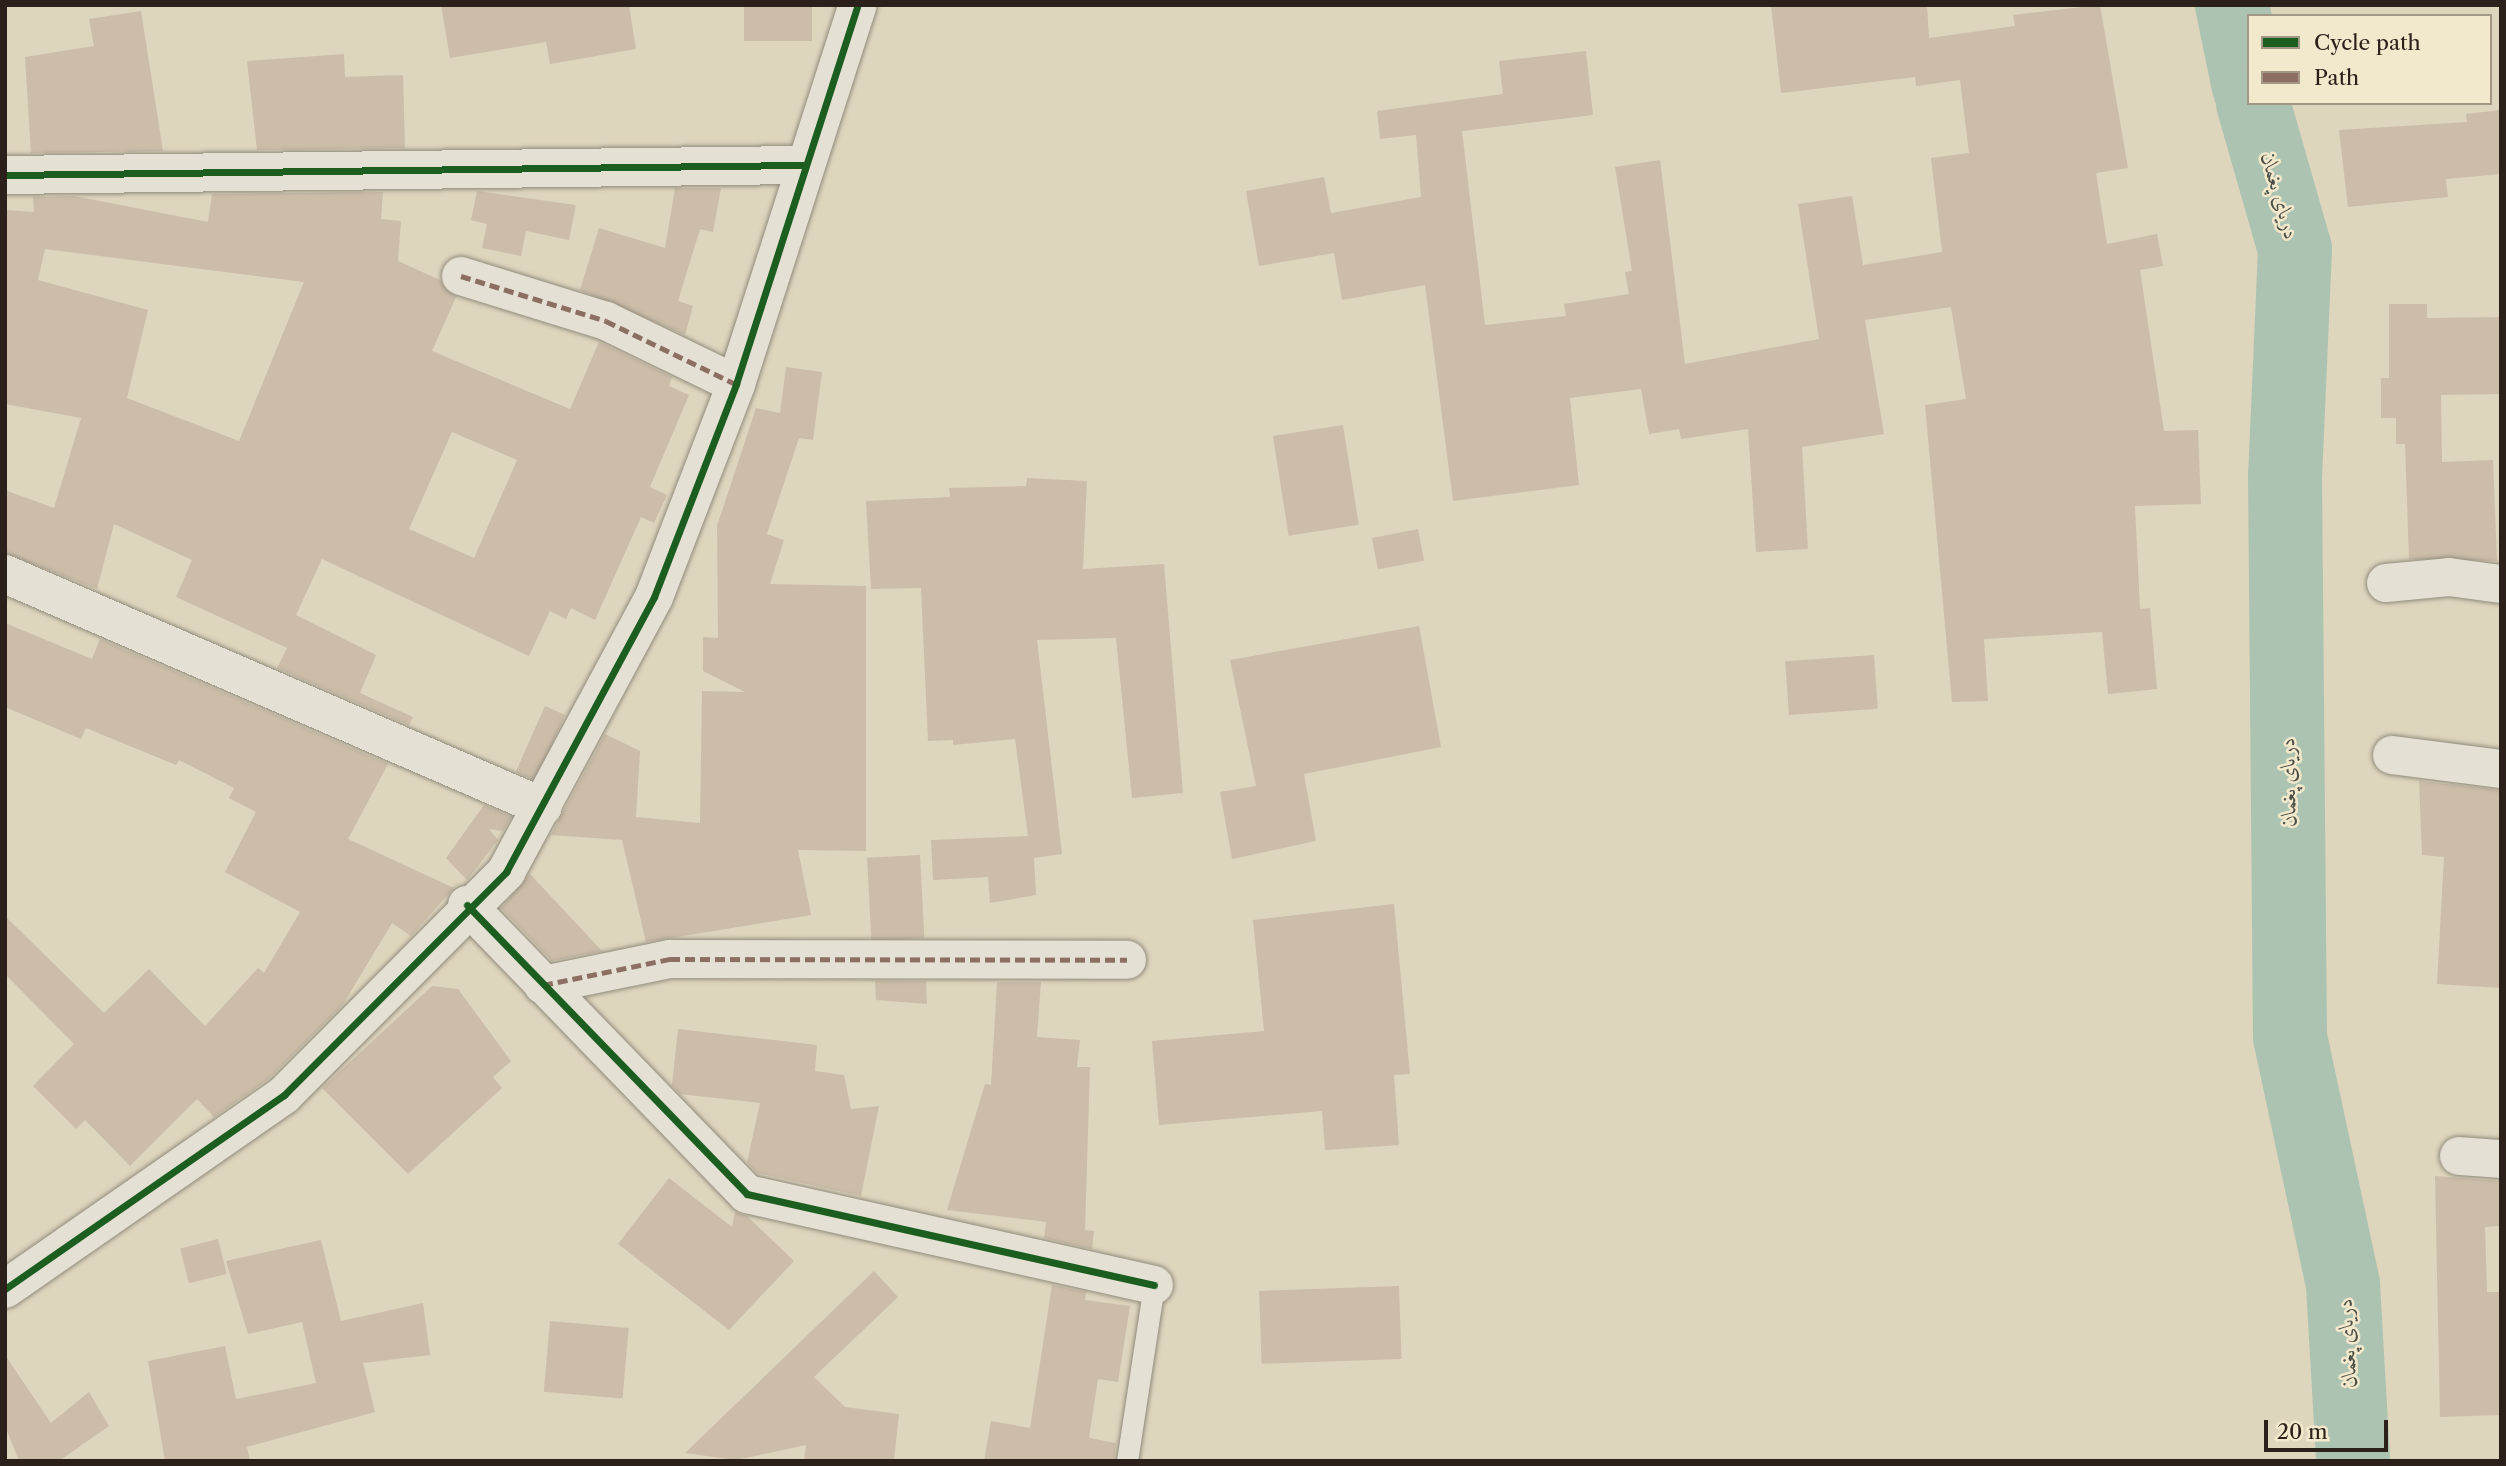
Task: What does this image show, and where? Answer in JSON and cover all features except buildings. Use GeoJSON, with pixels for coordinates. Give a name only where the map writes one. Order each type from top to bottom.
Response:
{"type":"FeatureCollection","features":[{"type":"Feature","properties":{"kind":"street"},"geometry":{"type":"LineString","coordinates":[[5,1289],[284,1094],[467,905],[506,872],[654,597],[736,384],[803,165],[858,5]]}},
{"type":"Feature","properties":{"kind":"street"},"geometry":{"type":"LineString","coordinates":[[5,175],[803,165]]}},
{"type":"Feature","properties":{"kind":"street"},"geometry":{"type":"LineString","coordinates":[[461,276],[606,321],[736,384]]}},
{"type":"Feature","properties":{"kind":"street"},"geometry":{"type":"LineString","coordinates":[[5,574],[543,807]]}},
{"type":"Feature","properties":{"kind":"street"},"geometry":{"type":"LineString","coordinates":[[2386,583],[2449,577],[2501,584]]}},
{"type":"Feature","properties":{"kind":"street"},"geometry":{"type":"LineString","coordinates":[[2392,755],[2501,769]]}},
{"type":"Feature","properties":{"kind":"street"},"geometry":{"type":"LineString","coordinates":[[467,905],[747,1194],[1154,1285]]}},
{"type":"Feature","properties":{"kind":"street"},"geometry":{"type":"LineString","coordinates":[[543,985],[670,959],[1127,960]]}},
{"type":"Feature","properties":{"kind":"street"},"geometry":{"type":"LineString","coordinates":[[2459,1156],[2501,1159]]}},
{"type":"Feature","properties":{"kind":"lane"},"geometry":{"type":"LineString","coordinates":[[1126,1461],[1154,1285]]}},
{"type":"Feature","properties":{"kind":"waterway","name":"دریای پغمان"},"geometry":{"type":"LineString","coordinates":[[2232,5],[2247,77]]}},
{"type":"Feature","properties":{"kind":"waterway","name":"دریای پغمان"},"geometry":{"type":"LineString","coordinates":[[2254,105],[2295,249],[2285,475],[2290,1037],[2343,1285],[2353,1461]]}},
{"type":"Feature","properties":{"kind":"marked path"},"geometry":{"type":"LineString","coordinates":[[461,276],[606,321],[736,384]]}},
{"type":"Feature","properties":{"kind":"marked path"},"geometry":{"type":"LineString","coordinates":[[543,985],[670,959],[1127,960]]}},
{"type":"Feature","properties":{"kind":"cycle path"},"geometry":{"type":"LineString","coordinates":[[5,1289],[284,1095],[506,872],[654,597],[736,384],[858,5]]}},
{"type":"Feature","properties":{"kind":"cycle path"},"geometry":{"type":"LineString","coordinates":[[5,175],[803,165]]}},
{"type":"Feature","properties":{"kind":"cycle path"},"geometry":{"type":"LineString","coordinates":[[467,905],[747,1194],[1154,1285]]}}]}
